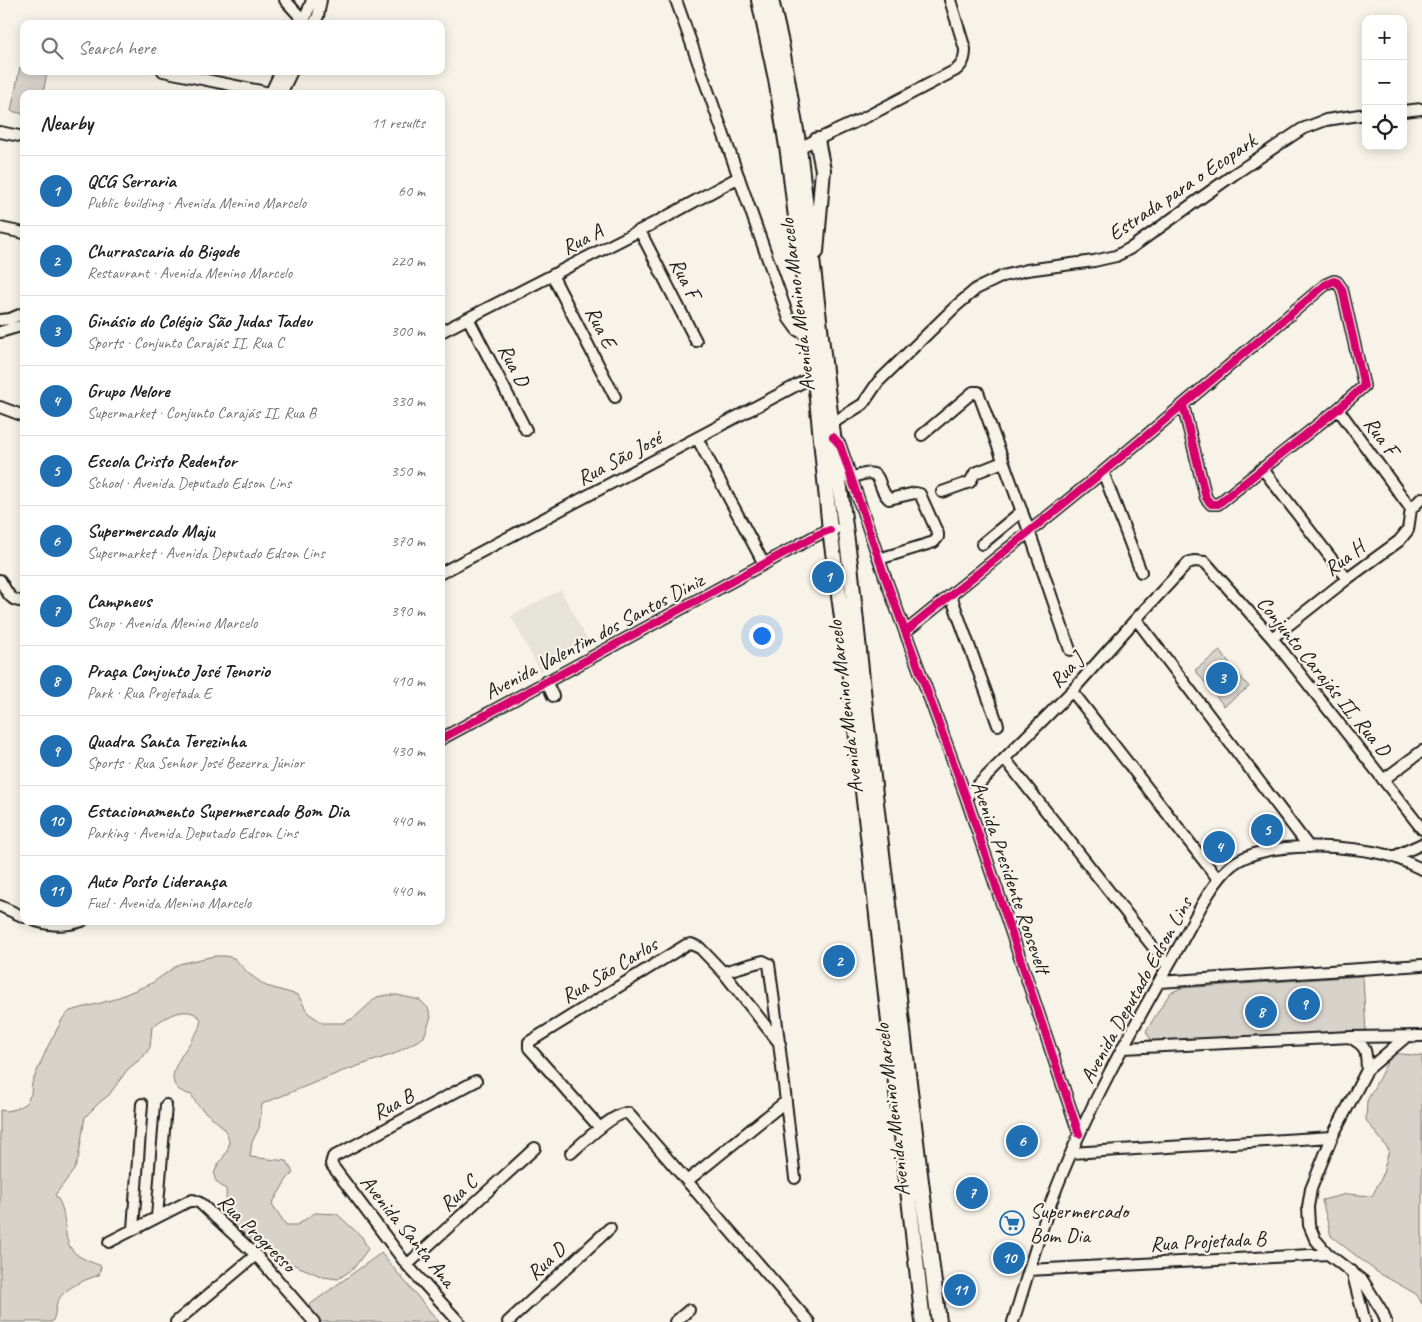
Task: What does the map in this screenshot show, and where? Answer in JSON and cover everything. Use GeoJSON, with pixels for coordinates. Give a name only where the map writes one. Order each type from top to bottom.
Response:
{"type":"FeatureCollection","features":[{"type":"Feature","properties":{"kind":"main road","name":"Avenida Menino Marcelo"},"geometry":{"type":"LineString","coordinates":[[759,0],[793,150],[813,278],[846,527],[866,718],[939,1322]]}},
{"type":"Feature","properties":{"kind":"main road","name":"Avenida Menino Marcelo"},"geometry":{"type":"LineString","coordinates":[[771,0],[782,43],[830,530],[850,676],[923,1322]]}},
{"type":"Feature","properties":{"kind":"main road"},"geometry":{"type":"LineString","coordinates":[[813,278],[823,170],[817,140]]}},
{"type":"Feature","properties":{"kind":"street"},"geometry":{"type":"LineString","coordinates":[[285,0],[304,20]]}},
{"type":"Feature","properties":{"kind":"street"},"geometry":{"type":"LineString","coordinates":[[308,20],[312,0]]}},
{"type":"Feature","properties":{"kind":"street"},"geometry":{"type":"LineString","coordinates":[[312,20],[318,16],[321,0]]}},
{"type":"Feature","properties":{"kind":"street"},"geometry":{"type":"LineString","coordinates":[[676,0],[789,319],[797,330],[811,338]]}},
{"type":"Feature","properties":{"kind":"street"},"geometry":{"type":"LineString","coordinates":[[793,150],[817,140],[866,112],[956,70],[962,65],[965,49],[950,0]]}},
{"type":"Feature","properties":{"kind":"street"},"geometry":{"type":"LineString","coordinates":[[183,75],[259,90]]}},
{"type":"Feature","properties":{"kind":"street"},"geometry":{"type":"LineString","coordinates":[[275,90],[280,75]]}},
{"type":"Feature","properties":{"kind":"street"},"geometry":{"type":"LineString","coordinates":[[276,90],[289,75]]}},
{"type":"Feature","properties":{"kind":"street"},"geometry":{"type":"LineString","coordinates":[[1407,111],[1422,109]]}},
{"type":"Feature","properties":{"kind":"street","name":"Estrada para o Ecopark"},"geometry":{"type":"LineString","coordinates":[[832,430],[863,404],[878,382],[976,289],[1003,276],[1027,270],[1094,261],[1116,256],[1131,248],[1233,175],[1302,129],[1326,120],[1362,115]]}},
{"type":"Feature","properties":{"kind":"street"},"geometry":{"type":"LineString","coordinates":[[0,132],[20,135]]}},
{"type":"Feature","properties":{"kind":"street","name":"Rua A"},"geometry":{"type":"LineString","coordinates":[[445,330],[640,231],[739,177]]}},
{"type":"Feature","properties":{"kind":"street"},"geometry":{"type":"LineString","coordinates":[[0,228],[20,232]]}},
{"type":"Feature","properties":{"kind":"street","name":"Rua F"},"geometry":{"type":"LineString","coordinates":[[640,231],[696,341]]}},
{"type":"Feature","properties":{"kind":"street","name":"Rua E"},"geometry":{"type":"LineString","coordinates":[[552,275],[615,397]]}},
{"type":"Feature","properties":{"kind":"street"},"geometry":{"type":"LineString","coordinates":[[905,632],[1103,472],[1325,285],[1334,281],[1337,282],[1342,289],[1364,386],[1338,409],[1218,504],[1212,504],[1206,498],[1183,405]]}},
{"type":"Feature","properties":{"kind":"street"},"geometry":{"type":"LineString","coordinates":[[0,320],[10,319],[20,315]]}},
{"type":"Feature","properties":{"kind":"street","name":"Rua D"},"geometry":{"type":"LineString","coordinates":[[468,318],[526,430]]}},
{"type":"Feature","properties":{"kind":"street"},"geometry":{"type":"LineString","coordinates":[[0,332],[20,326]]}},
{"type":"Feature","properties":{"kind":"street","name":"Rua São José"},"geometry":{"type":"LineString","coordinates":[[445,571],[814,376]]}},
{"type":"Feature","properties":{"kind":"street"},"geometry":{"type":"LineString","coordinates":[[922,435],[973,392],[978,392],[1070,650]]}},
{"type":"Feature","properties":{"kind":"street"},"geometry":{"type":"LineString","coordinates":[[0,407],[20,414]]}},
{"type":"Feature","properties":{"kind":"street","name":"Rua F"},"geometry":{"type":"LineString","coordinates":[[1338,409],[1412,509]]}},
{"type":"Feature","properties":{"kind":"street","name":"Avenida Presidente Roosevelt"},"geometry":{"type":"LineString","coordinates":[[832,430],[840,445],[905,632],[966,797],[1079,1134]]}},
{"type":"Feature","properties":{"kind":"street"},"geometry":{"type":"LineString","coordinates":[[697,438],[764,564]]}},
{"type":"Feature","properties":{"kind":"street"},"geometry":{"type":"LineString","coordinates":[[942,492],[970,482],[975,473],[1003,462]]}},
{"type":"Feature","properties":{"kind":"street"},"geometry":{"type":"LineString","coordinates":[[1262,468],[1347,579]]}},
{"type":"Feature","properties":{"kind":"street"},"geometry":{"type":"LineString","coordinates":[[1103,472],[1140,572]]}},
{"type":"Feature","properties":{"kind":"street"},"geometry":{"type":"LineString","coordinates":[[851,478],[866,473],[876,475],[889,499],[915,493],[920,494],[938,534],[934,542],[879,558]]}},
{"type":"Feature","properties":{"kind":"street","name":"Rua H"},"geometry":{"type":"LineString","coordinates":[[1272,638],[1399,541],[1410,523],[1412,509],[1422,498]]}},
{"type":"Feature","properties":{"kind":"street"},"geometry":{"type":"LineString","coordinates":[[982,544],[1022,511]]}},
{"type":"Feature","properties":{"kind":"street","name":"Avenida Valentim dos Santos Diniz"},"geometry":{"type":"LineString","coordinates":[[445,737],[819,534],[846,527]]}},
{"type":"Feature","properties":{"kind":"street","name":"Conjunto Carajás II, Rua D"},"geometry":{"type":"LineString","coordinates":[[1188,563],[1194,561],[1205,562],[1272,638],[1422,829]]}},
{"type":"Feature","properties":{"kind":"street","name":"Rua J"},"geometry":{"type":"LineString","coordinates":[[966,797],[1072,692],[1188,563]]}},
{"type":"Feature","properties":{"kind":"street"},"geometry":{"type":"LineString","coordinates":[[0,580],[9,596],[20,601]]}},
{"type":"Feature","properties":{"kind":"street"},"geometry":{"type":"LineString","coordinates":[[950,596],[998,726]]}},
{"type":"Feature","properties":{"kind":"street"},"geometry":{"type":"LineString","coordinates":[[1136,620],[1309,847]]}},
{"type":"Feature","properties":{"kind":"street"},"geometry":{"type":"LineString","coordinates":[[546,681],[552,696]]}},
{"type":"Feature","properties":{"kind":"street"},"geometry":{"type":"LineString","coordinates":[[1072,692],[1218,879]]}},
{"type":"Feature","properties":{"kind":"street"},"geometry":{"type":"LineString","coordinates":[[1384,780],[1422,751]]}},
{"type":"Feature","properties":{"kind":"street"},"geometry":{"type":"LineString","coordinates":[[1005,759],[1168,966]]}},
{"type":"Feature","properties":{"kind":"street"},"geometry":{"type":"LineString","coordinates":[[1393,857],[1422,844]]}},
{"type":"Feature","properties":{"kind":"street","name":"Avenida Deputado Edson Lins"},"geometry":{"type":"LineString","coordinates":[[1013,1322],[1052,1200],[1079,1134],[1159,982],[1218,879],[1233,864],[1249,856],[1279,848],[1347,848],[1393,857],[1422,869]]}},
{"type":"Feature","properties":{"kind":"street"},"geometry":{"type":"LineString","coordinates":[[0,906],[20,915]]}},
{"type":"Feature","properties":{"kind":"street","name":"Rua São Carlos"},"geometry":{"type":"LineString","coordinates":[[600,1128],[529,1048],[529,1042],[686,945],[691,944],[700,948],[723,972],[780,1044]]}},
{"type":"Feature","properties":{"kind":"street"},"geometry":{"type":"LineString","coordinates":[[723,972],[763,961],[769,964],[796,1178]]}},
{"type":"Feature","properties":{"kind":"street"},"geometry":{"type":"LineString","coordinates":[[1159,982],[1422,966]]}},
{"type":"Feature","properties":{"kind":"street"},"geometry":{"type":"LineString","coordinates":[[1124,1048],[1350,1037],[1422,1036]]}},
{"type":"Feature","properties":{"kind":"street"},"geometry":{"type":"LineString","coordinates":[[1350,1037],[1364,1046],[1367,1070]]}},
{"type":"Feature","properties":{"kind":"street"},"geometry":{"type":"LineString","coordinates":[[1386,1322],[1363,1281],[1328,1254],[1315,1239],[1309,1225],[1308,1207],[1311,1189],[1332,1137],[1367,1070],[1406,1037]]}},
{"type":"Feature","properties":{"kind":"street","name":"Rua B"},"geometry":{"type":"LineString","coordinates":[[331,1162],[333,1157],[476,1081]]}},
{"type":"Feature","properties":{"kind":"street"},"geometry":{"type":"LineString","coordinates":[[687,1181],[785,1102]]}},
{"type":"Feature","properties":{"kind":"street"},"geometry":{"type":"LineString","coordinates":[[133,1229],[142,1104]]}},
{"type":"Feature","properties":{"kind":"street"},"geometry":{"type":"LineString","coordinates":[[157,1217],[166,1105]]}},
{"type":"Feature","properties":{"kind":"street"},"geometry":{"type":"LineString","coordinates":[[571,1153],[600,1128],[626,1112],[630,1114],[809,1322]]}},
{"type":"Feature","properties":{"kind":"street"},"geometry":{"type":"LineString","coordinates":[[1071,1153],[1332,1137]]}},
{"type":"Feature","properties":{"kind":"street","name":"Rua C"},"geometry":{"type":"LineString","coordinates":[[407,1265],[535,1148]]}},
{"type":"Feature","properties":{"kind":"street","name":"Avenida Santa Ana"},"geometry":{"type":"LineString","coordinates":[[331,1162],[331,1166],[407,1265],[460,1322]]}},
{"type":"Feature","properties":{"kind":"street","name":"Rua Progresso"},"geometry":{"type":"LineString","coordinates":[[109,1242],[187,1202],[196,1201],[256,1255],[314,1322]]}},
{"type":"Feature","properties":{"kind":"street","name":"Rua D"},"geometry":{"type":"LineString","coordinates":[[508,1322],[610,1228]]}},
{"type":"Feature","properties":{"kind":"street","name":"Rua Projetada B"},"geometry":{"type":"LineString","coordinates":[[1029,1270],[1328,1254]]}},
{"type":"Feature","properties":{"kind":"street"},"geometry":{"type":"LineString","coordinates":[[178,1321],[256,1255]]}},
{"type":"Feature","properties":{"kind":"street"},"geometry":{"type":"LineString","coordinates":[[1351,1270],[1365,1322]]}},
{"type":"Feature","properties":{"kind":"street"},"geometry":{"type":"LineString","coordinates":[[675,1322],[689,1310]]}},
{"type":"Feature","properties":{"kind":"shaded area"},"geometry":{"type":"Polygon","coordinates":[[[20,67],[20,75],[46,75],[44,90],[20,90],[20,113],[11,111],[20,67]]]}},
{"type":"Feature","properties":{"kind":"shaded area"},"geometry":{"type":"Polygon","coordinates":[[[561,590],[590,645],[540,671],[511,616],[561,590]]]}},
{"type":"Feature","properties":{"kind":"shaded area"},"geometry":{"type":"Polygon","coordinates":[[[1220,651],[1249,687],[1224,706],[1195,670],[1220,651]]]}},
{"type":"Feature","properties":{"kind":"shaded area"},"geometry":{"type":"Polygon","coordinates":[[[214,956],[234,958],[249,974],[266,986],[298,995],[308,1013],[323,1023],[343,1023],[354,1018],[377,997],[387,995],[420,1000],[428,1008],[431,1017],[424,1037],[394,1054],[343,1071],[262,1104],[259,1128],[252,1142],[250,1157],[287,1161],[293,1173],[287,1179],[272,1204],[286,1225],[297,1225],[315,1213],[337,1214],[362,1237],[368,1249],[353,1269],[338,1279],[323,1277],[276,1257],[218,1214],[225,1203],[226,1189],[218,1183],[215,1178],[215,1172],[228,1149],[228,1136],[219,1123],[200,1107],[192,1095],[180,1090],[174,1084],[173,1075],[176,1066],[199,1029],[201,1019],[191,1012],[180,1012],[165,1018],[152,1027],[150,1047],[144,1056],[127,1070],[109,1095],[85,1117],[78,1160],[74,1170],[55,1195],[60,1202],[64,1216],[69,1245],[79,1256],[101,1266],[99,1275],[81,1282],[64,1293],[57,1303],[52,1322],[0,1322],[0,1110],[16,1109],[26,1103],[31,1094],[32,1083],[48,1046],[63,1018],[70,1011],[112,1000],[152,983],[179,964],[214,956]]]}},
{"type":"Feature","properties":{"kind":"shaded area"},"geometry":{"type":"Polygon","coordinates":[[[1363,976],[1366,1034],[1152,1042],[1146,1031],[1170,993],[1181,988],[1363,976]]]}},
{"type":"Feature","properties":{"kind":"shaded area"},"geometry":{"type":"Polygon","coordinates":[[[1392,1053],[1422,1056],[1422,1304],[1416,1294],[1377,1272],[1331,1236],[1322,1200],[1347,1194],[1372,1196],[1382,1177],[1389,1150],[1366,1120],[1367,1101],[1392,1053]]]}},
{"type":"Feature","properties":{"kind":"shaded area"},"geometry":{"type":"Polygon","coordinates":[[[381,1253],[439,1322],[311,1322],[301,1311],[381,1253]]]}},
{"type":"Feature","properties":{"kind":"cycle path"},"geometry":{"type":"LineString","coordinates":[[905,632],[1103,472],[1325,285],[1334,281],[1337,282],[1342,289],[1364,386],[1338,409],[1218,504],[1211,504],[1206,498],[1183,405]]}},
{"type":"Feature","properties":{"kind":"cycle path"},"geometry":{"type":"LineString","coordinates":[[833,437],[840,445],[885,577],[966,797],[1079,1134]]}},
{"type":"Feature","properties":{"kind":"cycle path"},"geometry":{"type":"LineString","coordinates":[[445,737],[819,534],[830,530]]}},
{"type":"Feature","properties":{"kind":"place","name":"QCG Serraria"},"geometry":{"type":"Point","coordinates":[828,577]}},
{"type":"Feature","properties":{"kind":"place","name":"Ginásio do Colégio São Judas Tadeu"},"geometry":{"type":"Point","coordinates":[1222,678]}},
{"type":"Feature","properties":{"kind":"place","name":"Escola Cristo Redentor"},"geometry":{"type":"Point","coordinates":[1267,830]}},
{"type":"Feature","properties":{"kind":"place","name":"Grupo Nelore"},"geometry":{"type":"Point","coordinates":[1219,847]}},
{"type":"Feature","properties":{"kind":"place","name":"Churrascaria do Bigode"},"geometry":{"type":"Point","coordinates":[839,961]}},
{"type":"Feature","properties":{"kind":"place","name":"Quadra Santa Terezinha"},"geometry":{"type":"Point","coordinates":[1304,1004]}},
{"type":"Feature","properties":{"kind":"place","name":"Praça Conjunto José Tenorio"},"geometry":{"type":"Point","coordinates":[1261,1012]}},
{"type":"Feature","properties":{"kind":"place","name":"Supermercado Maju"},"geometry":{"type":"Point","coordinates":[1022,1141]}},
{"type":"Feature","properties":{"kind":"place","name":"Campneus"},"geometry":{"type":"Point","coordinates":[972,1193]}},
{"type":"Feature","properties":{"kind":"place","name":"Supermercado Bom Dia"},"geometry":{"type":"Point","coordinates":[1012,1223]}},
{"type":"Feature","properties":{"kind":"place","name":"Estacionamento Supermercado Bom Dia"},"geometry":{"type":"Point","coordinates":[1009,1258]}},
{"type":"Feature","properties":{"kind":"place","name":"Auto Posto Liderança"},"geometry":{"type":"Point","coordinates":[960,1290]}}]}
